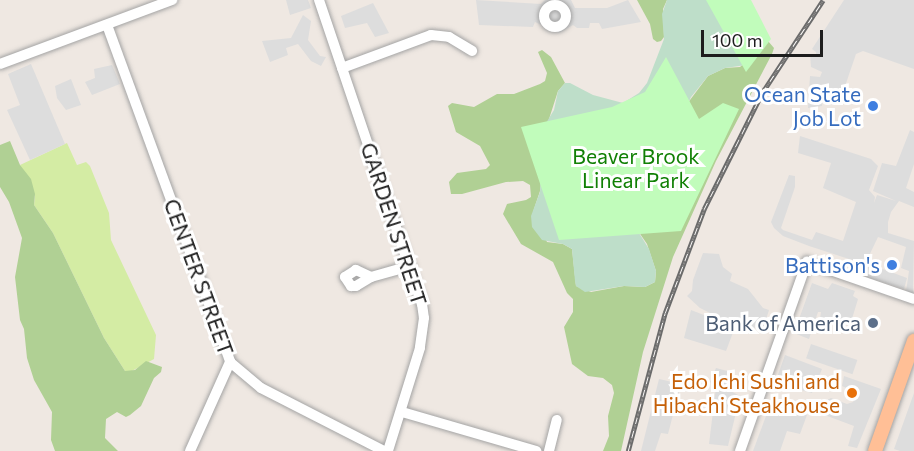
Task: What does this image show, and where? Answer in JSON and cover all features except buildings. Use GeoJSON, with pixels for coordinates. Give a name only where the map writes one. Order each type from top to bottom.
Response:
{"type":"FeatureCollection","features":[{"type":"Feature","properties":{"kind":"main road"},"geometry":{"type":"LineString","coordinates":[[875,451],[914,341]]}},
{"type":"Feature","properties":{"kind":"street"},"geometry":{"type":"LineString","coordinates":[[0,64],[172,0]]}},
{"type":"Feature","properties":{"kind":"street","name":"GARDEN STREET"},"geometry":{"type":"LineString","coordinates":[[319,0],[410,266],[424,318],[420,348],[388,451]]}},
{"type":"Feature","properties":{"kind":"street","name":"CENTER STREET"},"geometry":{"type":"LineString","coordinates":[[107,25],[230,362],[261,388],[384,451]]}},
{"type":"Feature","properties":{"kind":"street"},"geometry":{"type":"LineString","coordinates":[[342,68],[431,35],[449,37],[472,51]]}},
{"type":"Feature","properties":{"kind":"street"},"geometry":{"type":"LineString","coordinates":[[740,451],[807,262],[914,299]]}},
{"type":"Feature","properties":{"kind":"street"},"geometry":{"type":"LineString","coordinates":[[371,277],[410,266]]}},
{"type":"Feature","properties":{"kind":"street"},"geometry":{"type":"LineString","coordinates":[[190,451],[230,362]]}},
{"type":"Feature","properties":{"kind":"street"},"geometry":{"type":"LineString","coordinates":[[402,412],[536,451]]}},
{"type":"Feature","properties":{"kind":"street"},"geometry":{"type":"LineString","coordinates":[[549,451],[557,420]]}},
{"type":"Feature","properties":{"kind":"green space"},"geometry":{"type":"Polygon","coordinates":[[[637,0],[667,0],[663,9],[664,37],[661,41],[657,42],[653,39],[650,24],[637,0]]]}},
{"type":"Feature","properties":{"kind":"green space"},"geometry":{"type":"Polygon","coordinates":[[[667,0],[747,0],[746,65],[725,68],[708,76],[691,97],[634,225],[649,249],[656,271],[655,282],[645,287],[624,286],[585,292],[576,286],[572,249],[563,244],[542,240],[532,227],[531,216],[540,192],[543,128],[554,110],[558,91],[565,83],[570,83],[593,95],[623,103],[639,93],[647,83],[664,39],[662,14],[667,0]]]}},
{"type":"Feature","properties":{"kind":"green space"},"geometry":{"type":"Polygon","coordinates":[[[706,0],[751,0],[771,39],[746,72],[706,0]]]}},
{"type":"Feature","properties":{"kind":"green space"},"geometry":{"type":"Polygon","coordinates":[[[768,41],[774,48],[772,54],[716,161],[673,257],[643,352],[621,451],[603,451],[609,436],[608,416],[614,393],[612,385],[603,378],[588,376],[572,364],[564,327],[573,312],[573,299],[567,293],[553,262],[521,244],[503,214],[507,204],[531,197],[530,185],[523,181],[506,182],[462,194],[451,194],[449,182],[457,173],[486,169],[490,165],[480,146],[456,132],[448,106],[452,103],[474,107],[497,94],[514,94],[540,84],[545,81],[547,73],[538,52],[542,50],[551,57],[565,83],[558,91],[549,119],[540,191],[533,212],[547,242],[563,244],[572,249],[576,286],[591,292],[624,286],[645,287],[655,282],[656,271],[647,244],[634,225],[687,104],[708,76],[725,68],[740,67],[768,41]]]}},
{"type":"Feature","properties":{"kind":"green space","name":"Beaver Brook Linear Park"},"geometry":{"type":"Polygon","coordinates":[[[666,57],[699,119],[723,103],[739,109],[681,231],[559,240],[521,127],[612,107],[645,92],[666,57]]]}},
{"type":"Feature","properties":{"kind":"green space"},"geometry":{"type":"Polygon","coordinates":[[[10,141],[20,165],[31,179],[35,194],[34,205],[53,233],[104,338],[125,371],[135,370],[146,361],[162,367],[161,372],[154,378],[141,406],[126,417],[117,412],[106,419],[105,438],[118,451],[55,451],[51,440],[52,412],[34,380],[27,358],[24,329],[20,320],[15,277],[22,238],[9,202],[0,187],[0,145],[10,141]]]}},
{"type":"Feature","properties":{"kind":"green space"},"geometry":{"type":"Polygon","coordinates":[[[67,143],[77,165],[86,162],[90,166],[109,213],[111,240],[156,335],[154,359],[130,372],[125,371],[104,338],[53,233],[34,205],[35,196],[20,165],[67,143]]]}},
{"type":"Feature","properties":{"kind":"shaded area"},"geometry":{"type":"Polygon","coordinates":[[[286,0],[308,0],[311,8],[290,15],[286,0]]]}},
{"type":"Feature","properties":{"kind":"shaded area"},"geometry":{"type":"Polygon","coordinates":[[[476,0],[541,4],[545,0],[571,0],[575,8],[607,8],[628,0],[641,22],[602,29],[599,23],[590,23],[589,28],[577,28],[573,25],[559,33],[535,22],[533,27],[479,25],[476,0]]]}},
{"type":"Feature","properties":{"kind":"shaded area"},"geometry":{"type":"Polygon","coordinates":[[[844,0],[914,0],[914,69],[863,51],[856,54],[842,95],[823,98],[822,106],[808,108],[810,76],[820,77],[822,72],[811,67],[810,54],[816,56],[816,52],[812,49],[844,0]]]}},
{"type":"Feature","properties":{"kind":"shaded area"},"geometry":{"type":"Polygon","coordinates":[[[373,3],[389,33],[375,37],[367,23],[345,28],[341,16],[373,3]]]}},
{"type":"Feature","properties":{"kind":"shaded area"},"geometry":{"type":"Polygon","coordinates":[[[303,15],[311,21],[308,40],[320,56],[326,57],[321,66],[311,61],[298,44],[286,48],[288,55],[270,62],[262,41],[291,38],[303,15]]]}},
{"type":"Feature","properties":{"kind":"shaded area"},"geometry":{"type":"Polygon","coordinates":[[[31,64],[65,144],[30,160],[7,110],[20,105],[8,74],[31,64]]]}},
{"type":"Feature","properties":{"kind":"shaded area"},"geometry":{"type":"Polygon","coordinates":[[[112,65],[120,84],[92,95],[85,82],[95,78],[94,69],[112,65]]]}},
{"type":"Feature","properties":{"kind":"shaded area"},"geometry":{"type":"Polygon","coordinates":[[[71,79],[81,105],[66,110],[57,98],[55,86],[71,79]]]}},
{"type":"Feature","properties":{"kind":"shaded area"},"geometry":{"type":"Polygon","coordinates":[[[910,130],[914,132],[914,164],[906,188],[914,192],[914,207],[899,201],[891,212],[888,233],[914,241],[913,293],[906,292],[909,271],[901,268],[906,247],[878,237],[867,260],[869,264],[907,278],[904,289],[867,277],[852,260],[783,236],[774,228],[771,222],[789,175],[795,176],[795,187],[781,228],[783,230],[812,240],[816,232],[843,241],[856,202],[823,188],[831,163],[798,153],[800,136],[871,159],[878,166],[869,190],[875,197],[874,203],[877,195],[896,201],[873,191],[882,163],[896,166],[910,130]]]}},
{"type":"Feature","properties":{"kind":"shaded area"},"geometry":{"type":"Polygon","coordinates":[[[703,253],[719,254],[723,267],[732,274],[730,281],[748,289],[763,308],[769,310],[764,326],[756,324],[754,330],[722,319],[700,308],[687,296],[692,291],[693,280],[703,253]]]}},
{"type":"Feature","properties":{"kind":"shaded area"},"geometry":{"type":"Polygon","coordinates":[[[812,283],[828,289],[832,283],[855,291],[853,296],[858,299],[851,322],[844,320],[842,326],[820,319],[821,312],[818,312],[809,339],[794,333],[812,283]]]}},
{"type":"Feature","properties":{"kind":"shaded area"},"geometry":{"type":"Polygon","coordinates":[[[691,310],[735,327],[726,351],[684,338],[691,310]]]}},
{"type":"Feature","properties":{"kind":"shaded area"},"geometry":{"type":"Polygon","coordinates":[[[811,344],[857,360],[852,374],[806,358],[811,344]]]}},
{"type":"Feature","properties":{"kind":"shaded area"},"geometry":{"type":"Polygon","coordinates":[[[785,355],[822,369],[812,393],[775,383],[785,355]]]}},
{"type":"Feature","properties":{"kind":"shaded area"},"geometry":{"type":"Polygon","coordinates":[[[716,368],[731,372],[725,388],[740,396],[728,446],[709,444],[716,387],[710,382],[716,368]]]}},
{"type":"Feature","properties":{"kind":"shaded area"},"geometry":{"type":"Polygon","coordinates":[[[844,376],[881,389],[857,448],[848,446],[854,426],[822,414],[827,400],[831,398],[847,404],[853,402],[858,393],[842,386],[844,376]]]}},
{"type":"Feature","properties":{"kind":"shaded area"},"geometry":{"type":"Polygon","coordinates":[[[659,379],[681,384],[668,434],[661,433],[655,451],[641,451],[659,379]]]}},
{"type":"Feature","properties":{"kind":"shaded area"},"geometry":{"type":"Polygon","coordinates":[[[914,393],[914,451],[900,451],[894,449],[914,393]]]}},
{"type":"Feature","properties":{"kind":"shaded area"},"geometry":{"type":"Polygon","coordinates":[[[770,405],[787,412],[788,408],[807,415],[800,434],[787,431],[780,451],[753,451],[770,405]]]}},
{"type":"Feature","properties":{"kind":"railway"},"geometry":{"type":"LineString","coordinates":[[628,451],[665,313],[704,209],[762,93],[823,0]]}},
{"type":"Feature","properties":{"kind":"place","name":"Ocean State Job Lot"},"geometry":{"type":"Point","coordinates":[873,106]}},
{"type":"Feature","properties":{"kind":"place","name":"Battison's"},"geometry":{"type":"Point","coordinates":[892,265]}},
{"type":"Feature","properties":{"kind":"place","name":"Bank of America"},"geometry":{"type":"Point","coordinates":[873,323]}},
{"type":"Feature","properties":{"kind":"place","name":"Edo Ichi Sushi and Hibachi Steakhouse"},"geometry":{"type":"Point","coordinates":[852,393]}}]}
